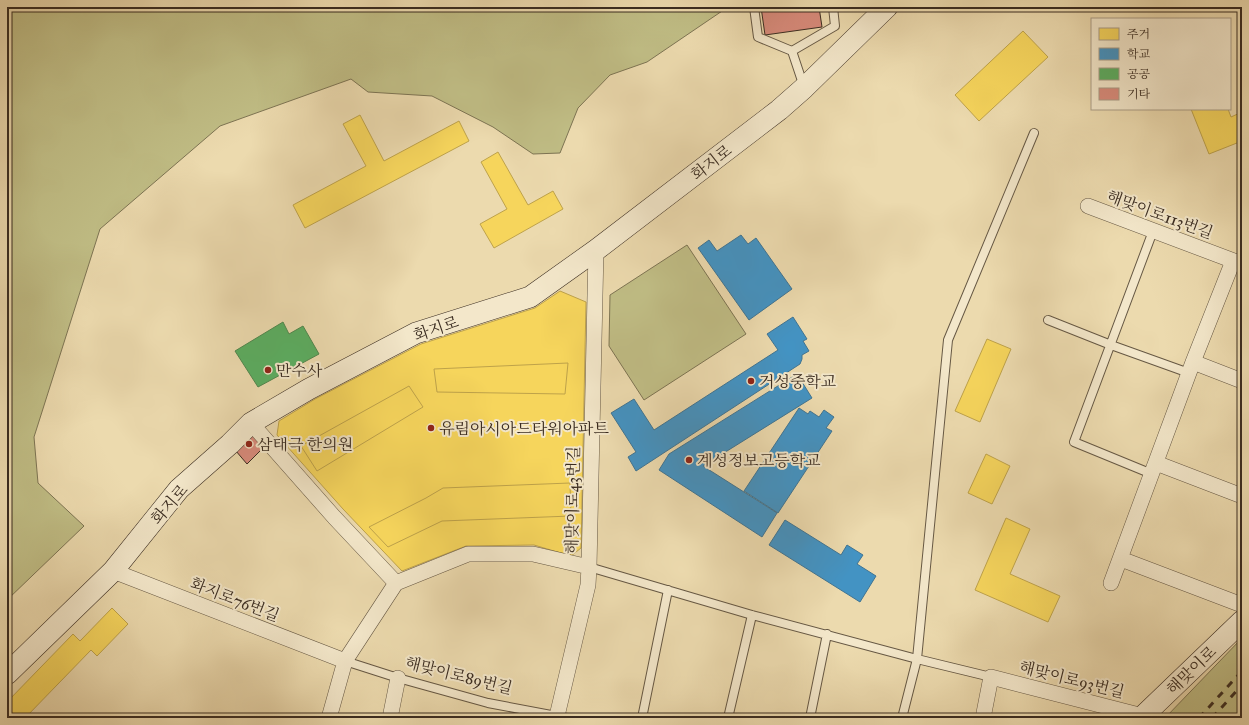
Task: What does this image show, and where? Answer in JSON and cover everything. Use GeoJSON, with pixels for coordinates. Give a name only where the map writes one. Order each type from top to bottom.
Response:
{"type":"FeatureCollection","features":[{"type":"Feature","properties":{"kind":"street","name":"화지로"},"geometry":{"type":"LineString","coordinates":[[7,674],[113,571],[179,489],[230,444],[251,423],[309,389],[416,333],[530,297],[596,250],[779,110],[804,88],[887,7]]}},
{"type":"Feature","properties":{"kind":"street","name":"해맞이로113번길"},"geometry":{"type":"LineString","coordinates":[[1088,206],[1237,262]]}},
{"type":"Feature","properties":{"kind":"street","name":"해맞이로43번길"},"geometry":{"type":"LineString","coordinates":[[396,583],[468,554],[533,554],[589,567],[596,250]]}},
{"type":"Feature","properties":{"kind":"street"},"geometry":{"type":"LineString","coordinates":[[1112,584],[1191,368],[1237,262]]}},
{"type":"Feature","properties":{"kind":"street"},"geometry":{"type":"LineString","coordinates":[[1191,368],[1242,381]]}},
{"type":"Feature","properties":{"kind":"street"},"geometry":{"type":"LineString","coordinates":[[251,423],[334,517],[396,583],[345,661],[330,718]]}},
{"type":"Feature","properties":{"kind":"street"},"geometry":{"type":"LineString","coordinates":[[1154,468],[1240,491]]}},
{"type":"Feature","properties":{"kind":"street"},"geometry":{"type":"LineString","coordinates":[[1121,559],[1242,605]]}},
{"type":"Feature","properties":{"kind":"street"},"geometry":{"type":"LineString","coordinates":[[562,717],[588,585],[589,567]]}},
{"type":"Feature","properties":{"kind":"street","name":"화지로76번길"},"geometry":{"type":"LineString","coordinates":[[113,571],[345,661]]}},
{"type":"Feature","properties":{"kind":"street","name":"해맞이로"},"geometry":{"type":"LineString","coordinates":[[1142,717],[1242,621]]}},
{"type":"Feature","properties":{"kind":"street"},"geometry":{"type":"LineString","coordinates":[[983,718],[991,677]]}},
{"type":"Feature","properties":{"kind":"street","name":"해맞이로93번길"},"geometry":{"type":"LineString","coordinates":[[991,677],[1142,717]]}},
{"type":"Feature","properties":{"kind":"street"},"geometry":{"type":"LineString","coordinates":[[390,718],[398,678]]}},
{"type":"Feature","properties":{"kind":"lane"},"geometry":{"type":"LineString","coordinates":[[754,7],[758,37],[792,51],[804,88]]}},
{"type":"Feature","properties":{"kind":"lane"},"geometry":{"type":"LineString","coordinates":[[792,51],[835,26],[833,7]]}},
{"type":"Feature","properties":{"kind":"lane"},"geometry":{"type":"LineString","coordinates":[[902,718],[917,659],[948,340],[1034,133]]}},
{"type":"Feature","properties":{"kind":"lane"},"geometry":{"type":"LineString","coordinates":[[1153,231],[1074,442],[1154,468]]}},
{"type":"Feature","properties":{"kind":"lane"},"geometry":{"type":"LineString","coordinates":[[1048,320],[1111,345],[1191,368]]}},
{"type":"Feature","properties":{"kind":"lane"},"geometry":{"type":"LineString","coordinates":[[589,567],[752,615],[991,677]]}},
{"type":"Feature","properties":{"kind":"lane"},"geometry":{"type":"LineString","coordinates":[[642,718],[668,590]]}},
{"type":"Feature","properties":{"kind":"lane"},"geometry":{"type":"LineString","coordinates":[[728,718],[752,615]]}},
{"type":"Feature","properties":{"kind":"lane"},"geometry":{"type":"LineString","coordinates":[[810,718],[827,634]]}},
{"type":"Feature","properties":{"kind":"lane","name":"해맞이로89번길"},"geometry":{"type":"LineString","coordinates":[[345,661],[398,678],[488,703],[562,717]]}},
{"type":"Feature","properties":{"kind":"shaded area"},"geometry":{"type":"Polygon","coordinates":[[[7,7],[728,7],[647,62],[610,75],[578,108],[560,153],[533,154],[493,127],[432,96],[368,92],[351,79],[220,126],[100,229],[34,437],[38,483],[84,526],[7,600],[7,7]]]}},
{"type":"Feature","properties":{"kind":"shaded area"},"geometry":{"type":"Polygon","coordinates":[[[687,245],[746,334],[644,400],[609,346],[610,295],[687,245]]]}},
{"type":"Feature","properties":{"kind":"shaded area"},"geometry":{"type":"Polygon","coordinates":[[[1242,638],[1242,718],[1165,718],[1242,638]]]}},
{"type":"Feature","properties":{"kind":"building: 주거"},"geometry":{"type":"Polygon","coordinates":[[[1023,31],[1048,57],[979,121],[955,95],[1023,31]]]}},
{"type":"Feature","properties":{"kind":"building: 주거"},"geometry":{"type":"Polygon","coordinates":[[[1191,110],[1228,110],[1231,117],[1242,112],[1242,141],[1209,154],[1191,110]]]}},
{"type":"Feature","properties":{"kind":"building: 주거"},"geometry":{"type":"Polygon","coordinates":[[[360,115],[384,161],[459,121],[469,141],[305,228],[293,205],[366,166],[343,124],[360,115]]]}},
{"type":"Feature","properties":{"kind":"building: 주거"},"geometry":{"type":"Polygon","coordinates":[[[498,152],[528,205],[553,191],[563,209],[494,248],[480,224],[507,209],[481,162],[498,152]]]}},
{"type":"Feature","properties":{"kind":"building: 주거","name":"유림아시아드타워아파트"},"geometry":{"type":"Polygon","coordinates":[[[560,291],[586,302],[581,548],[571,556],[534,545],[466,546],[402,571],[343,509],[277,435],[279,421],[315,399],[421,344],[535,308],[560,291]]]}},
{"type":"Feature","properties":{"kind":"building: 주거"},"geometry":{"type":"Polygon","coordinates":[[[987,339],[1011,349],[980,422],[955,411],[987,339]]]}},
{"type":"Feature","properties":{"kind":"building: 주거"},"geometry":{"type":"Polygon","coordinates":[[[568,363],[565,394],[437,392],[434,369],[568,363]]]}},
{"type":"Feature","properties":{"kind":"building: 주거"},"geometry":{"type":"Polygon","coordinates":[[[409,386],[423,407],[317,471],[301,446],[409,386]]]}},
{"type":"Feature","properties":{"kind":"building: 주거"},"geometry":{"type":"Polygon","coordinates":[[[986,454],[1010,466],[992,504],[968,493],[986,454]]]}},
{"type":"Feature","properties":{"kind":"building: 주거"},"geometry":{"type":"Polygon","coordinates":[[[570,483],[571,516],[442,521],[388,547],[369,527],[443,488],[570,483]]]}},
{"type":"Feature","properties":{"kind":"building: 주거"},"geometry":{"type":"Polygon","coordinates":[[[1006,518],[1030,529],[1010,574],[1060,596],[1048,622],[975,590],[1006,518]]]}},
{"type":"Feature","properties":{"kind":"building: 주거"},"geometry":{"type":"Polygon","coordinates":[[[112,608],[128,624],[97,656],[91,650],[25,718],[7,718],[7,702],[73,634],[80,641],[112,608]]]}},
{"type":"Feature","properties":{"kind":"building: 학교"},"geometry":{"type":"Polygon","coordinates":[[[741,235],[748,244],[756,238],[792,289],[749,320],[698,248],[709,240],[717,251],[741,235]]]}},
{"type":"Feature","properties":{"kind":"building: 학교","name":"거성중학교"},"geometry":{"type":"Polygon","coordinates":[[[793,317],[807,339],[803,341],[809,351],[802,355],[800,364],[636,471],[628,457],[636,452],[611,413],[634,399],[654,430],[778,350],[767,334],[793,317]]]}},
{"type":"Feature","properties":{"kind":"building: 학교","name":"계성정보고등학교"},"geometry":{"type":"Polygon","coordinates":[[[797,374],[812,398],[703,466],[777,513],[762,537],[659,470],[669,454],[797,374]]]}},
{"type":"Feature","properties":{"kind":"building: 학교"},"geometry":{"type":"Polygon","coordinates":[[[799,408],[808,414],[810,411],[819,417],[824,410],[834,417],[826,428],[832,431],[778,513],[744,491],[799,408]]]}},
{"type":"Feature","properties":{"kind":"building: 학교"},"geometry":{"type":"Polygon","coordinates":[[[785,520],[841,555],[847,545],[863,555],[857,564],[876,576],[860,602],[769,545],[785,520]]]}},
{"type":"Feature","properties":{"kind":"building: 공공","name":"만수사"},"geometry":{"type":"Polygon","coordinates":[[[283,322],[289,334],[303,326],[319,354],[258,387],[235,351],[283,322]]]}},
{"type":"Feature","properties":{"kind":"building: 기타"},"geometry":{"type":"Polygon","coordinates":[[[761,7],[819,7],[822,27],[765,35],[761,7]]]}},
{"type":"Feature","properties":{"kind":"building: 기타","name":"삼태극 한의원"},"geometry":{"type":"Polygon","coordinates":[[[251,423],[268,443],[247,464],[230,444],[251,423]]]}},
{"type":"Feature","properties":{"kind":"railway"},"geometry":{"type":"LineString","coordinates":[[1199,718],[1242,671]]}},
{"type":"Feature","properties":{"kind":"railway"},"geometry":{"type":"LineString","coordinates":[[1212,718],[1242,685]]}},
{"type":"Feature","properties":{"kind":"place","name":"만수사"},"geometry":{"type":"Point","coordinates":[268,370]}},
{"type":"Feature","properties":{"kind":"place","name":"거성중학교"},"geometry":{"type":"Point","coordinates":[751,381]}},
{"type":"Feature","properties":{"kind":"place","name":"유림아시아드타워아파트"},"geometry":{"type":"Point","coordinates":[431,428]}},
{"type":"Feature","properties":{"kind":"place","name":"삼태극 한의원"},"geometry":{"type":"Point","coordinates":[249,444]}},
{"type":"Feature","properties":{"kind":"place","name":"계성정보고등학교"},"geometry":{"type":"Point","coordinates":[689,460]}}]}
